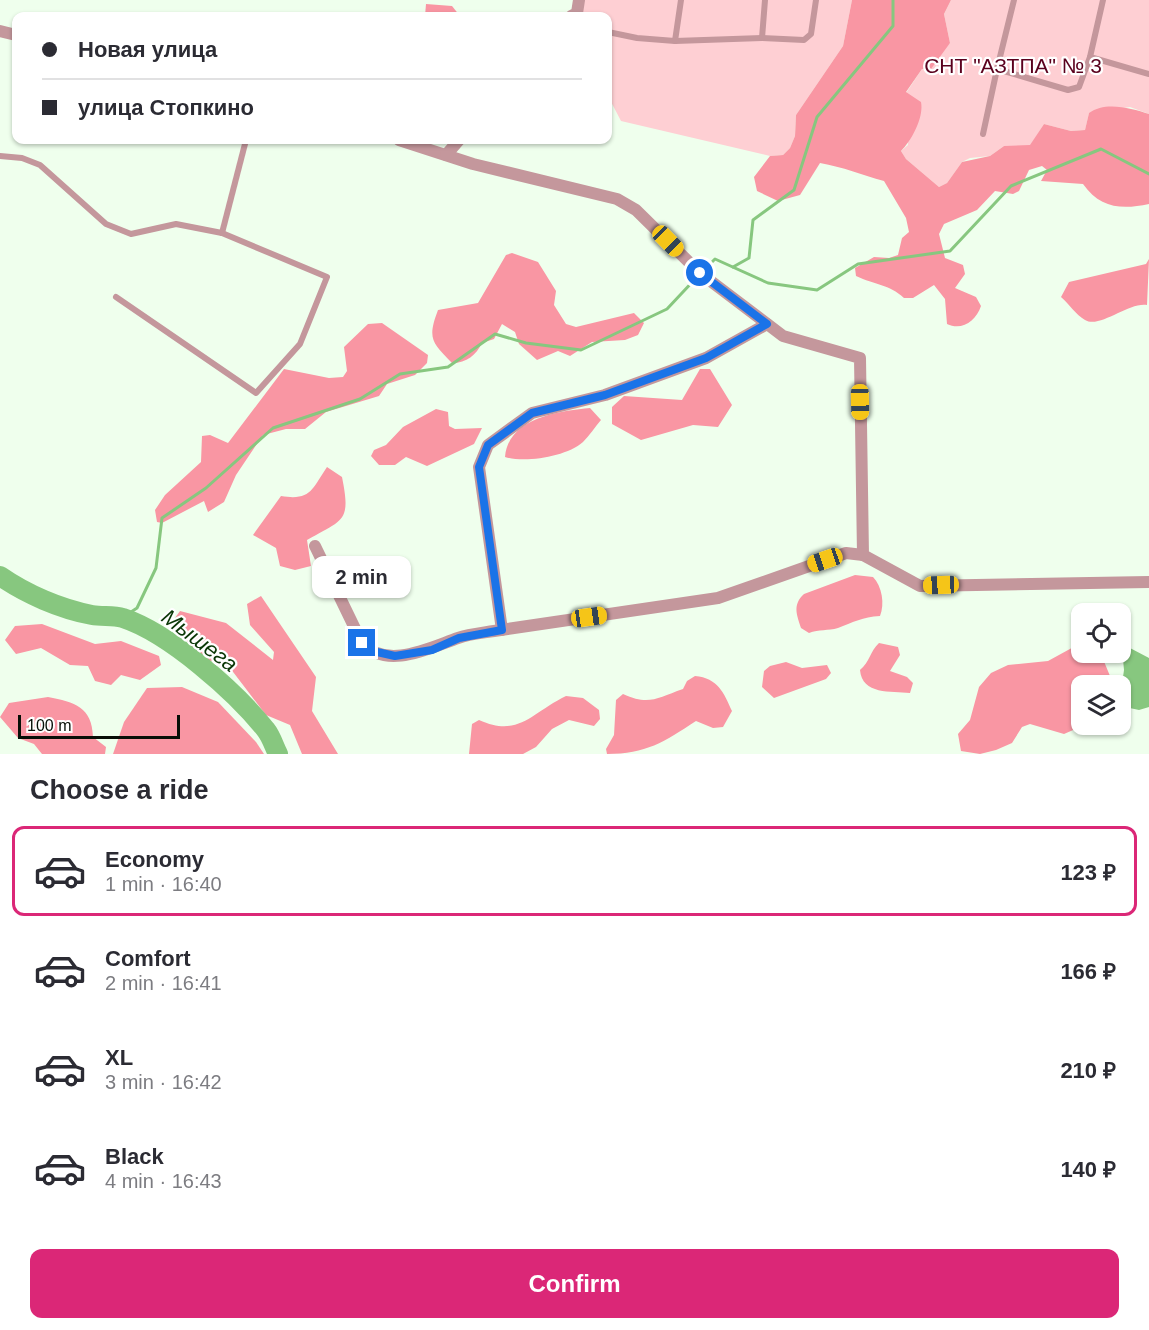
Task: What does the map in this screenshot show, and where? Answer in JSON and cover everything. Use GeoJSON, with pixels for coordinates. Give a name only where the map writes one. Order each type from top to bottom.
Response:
{"type":"FeatureCollection","features":[{"type":"Feature","properties":{"kind":"street"},"geometry":{"type":"LineString","coordinates":[[412,144],[616,199],[636,210],[700,273],[783,336],[860,358],[863,555]]}},
{"type":"Feature","properties":{"kind":"street"},"geometry":{"type":"LineString","coordinates":[[446,155],[456,144]]}},
{"type":"Feature","properties":{"kind":"street"},"geometry":{"type":"LineString","coordinates":[[502,630],[479,467],[488,445],[532,413],[605,395],[706,358],[767,324]]}},
{"type":"Feature","properties":{"kind":"street"},"geometry":{"type":"LineString","coordinates":[[315,546],[362,643],[368,650],[395,656],[432,650],[459,638],[502,630],[718,598],[846,553],[863,555],[920,586],[1149,582]]}},
{"type":"Feature","properties":{"kind":"lane"},"geometry":{"type":"LineString","coordinates":[[675,41],[681,0]]}},
{"type":"Feature","properties":{"kind":"lane"},"geometry":{"type":"LineString","coordinates":[[762,38],[765,0]]}},
{"type":"Feature","properties":{"kind":"lane"},"geometry":{"type":"LineString","coordinates":[[612,33],[636,38],[675,41],[762,38],[804,40],[810,34],[816,0]]}},
{"type":"Feature","properties":{"kind":"lane"},"geometry":{"type":"LineString","coordinates":[[983,135],[1014,0]]}},
{"type":"Feature","properties":{"kind":"lane"},"geometry":{"type":"LineString","coordinates":[[997,69],[1068,90],[1079,87],[1090,57],[1103,0]]}},
{"type":"Feature","properties":{"kind":"lane"},"geometry":{"type":"LineString","coordinates":[[1090,57],[1149,74]]}},
{"type":"Feature","properties":{"kind":"lane"},"geometry":{"type":"LineString","coordinates":[[222,233],[245,144]]}},
{"type":"Feature","properties":{"kind":"lane"},"geometry":{"type":"LineString","coordinates":[[0,156],[22,158],[40,165],[106,224],[131,234],[176,224],[222,233],[327,278],[300,344],[256,393],[116,297]]}},
{"type":"Feature","properties":{"kind":"green space"},"geometry":{"type":"Polygon","coordinates":[[[583,0],[852,0],[843,46],[796,115],[795,136],[790,148],[783,155],[770,156],[621,121],[612,104],[612,12],[582,12],[583,0]]]}},
{"type":"Feature","properties":{"kind":"green space","name":"СНТ \"АЗТПА\" № 3"},"geometry":{"type":"Polygon","coordinates":[[[951,0],[1149,0],[1149,114],[1130,107],[1089,113],[1085,130],[1071,131],[1044,124],[1030,146],[1004,146],[990,156],[970,158],[962,162],[947,183],[939,187],[906,159],[901,151],[908,145],[906,93],[922,69],[950,43],[944,14],[951,0]]]}},
{"type":"Feature","properties":{"kind":"shaded area"},"geometry":{"type":"Polygon","coordinates":[[[852,0],[951,0],[944,14],[950,43],[931,69],[922,69],[906,92],[921,102],[921,114],[909,141],[901,151],[906,159],[939,187],[947,183],[962,162],[990,156],[1004,146],[1030,145],[1044,124],[1071,131],[1085,130],[1089,113],[1095,109],[1110,106],[1149,114],[1149,204],[1120,207],[1097,198],[1083,184],[1041,181],[1047,170],[1042,166],[1029,170],[1019,191],[1013,194],[995,191],[977,210],[944,224],[939,234],[945,258],[963,265],[965,274],[955,288],[976,297],[981,306],[976,316],[963,325],[947,324],[945,299],[934,285],[913,298],[904,298],[887,287],[856,276],[855,268],[874,257],[889,258],[898,255],[902,238],[909,232],[906,218],[884,181],[820,163],[800,195],[778,201],[757,191],[754,177],[770,156],[783,155],[790,148],[795,136],[796,115],[843,46],[852,0]]]}},
{"type":"Feature","properties":{"kind":"shaded area"},"geometry":{"type":"Polygon","coordinates":[[[426,4],[452,6],[457,12],[425,12],[426,4]]]}},
{"type":"Feature","properties":{"kind":"shaded area"},"geometry":{"type":"Polygon","coordinates":[[[512,253],[538,262],[556,291],[554,305],[566,324],[576,327],[634,313],[644,323],[638,335],[625,340],[592,342],[570,356],[558,351],[537,360],[519,344],[515,332],[502,324],[494,339],[482,343],[470,358],[452,363],[433,340],[433,328],[438,310],[478,303],[506,255],[512,253]]]}},
{"type":"Feature","properties":{"kind":"shaded area"},"geometry":{"type":"Polygon","coordinates":[[[1149,259],[1147,305],[1131,307],[1091,322],[1082,318],[1061,297],[1069,282],[1146,264],[1149,259]]]}},
{"type":"Feature","properties":{"kind":"shaded area"},"geometry":{"type":"Polygon","coordinates":[[[382,323],[428,355],[427,363],[415,375],[387,384],[379,396],[326,412],[305,429],[286,429],[263,435],[236,475],[224,502],[208,512],[204,501],[162,523],[157,522],[155,510],[165,495],[201,462],[202,436],[210,435],[228,443],[284,369],[329,378],[343,377],[347,371],[344,347],[368,324],[382,323]]]}},
{"type":"Feature","properties":{"kind":"shaded area"},"geometry":{"type":"Polygon","coordinates":[[[700,369],[710,369],[732,405],[718,427],[693,425],[641,440],[612,424],[612,407],[624,396],[682,400],[700,369]]]}},
{"type":"Feature","properties":{"kind":"shaded area"},"geometry":{"type":"Polygon","coordinates":[[[590,408],[601,420],[585,440],[576,447],[556,455],[534,459],[505,457],[508,444],[515,433],[525,425],[564,411],[590,408]]]}},
{"type":"Feature","properties":{"kind":"shaded area"},"geometry":{"type":"Polygon","coordinates":[[[436,409],[448,412],[449,426],[455,429],[482,428],[474,444],[427,466],[406,457],[395,465],[379,465],[371,456],[374,450],[386,445],[403,427],[436,409]]]}},
{"type":"Feature","properties":{"kind":"shaded area"},"geometry":{"type":"Polygon","coordinates":[[[327,467],[342,477],[346,503],[342,518],[307,540],[311,566],[295,570],[280,566],[276,548],[253,535],[281,496],[299,497],[310,492],[327,467]]]}},
{"type":"Feature","properties":{"kind":"shaded area"},"geometry":{"type":"Polygon","coordinates":[[[855,575],[873,577],[876,581],[882,601],[880,616],[834,629],[809,633],[801,628],[797,606],[804,594],[855,575]]]}},
{"type":"Feature","properties":{"kind":"shaded area"},"geometry":{"type":"Polygon","coordinates":[[[261,596],[316,677],[312,711],[338,754],[302,754],[290,725],[266,715],[227,664],[201,659],[172,622],[180,611],[226,623],[273,660],[274,652],[250,625],[247,604],[261,596]]]}},
{"type":"Feature","properties":{"kind":"shaded area"},"geometry":{"type":"Polygon","coordinates":[[[42,624],[95,644],[121,641],[159,656],[161,665],[140,680],[121,675],[111,685],[95,681],[88,666],[70,665],[41,648],[16,654],[5,640],[15,626],[42,624]]]}},
{"type":"Feature","properties":{"kind":"shaded area"},"geometry":{"type":"Polygon","coordinates":[[[879,643],[898,647],[900,655],[890,671],[907,677],[913,683],[910,693],[872,688],[862,678],[860,670],[879,643]]]}},
{"type":"Feature","properties":{"kind":"shaded area"},"geometry":{"type":"Polygon","coordinates":[[[1071,648],[1071,663],[1105,663],[1110,675],[1071,675],[1071,731],[1064,734],[1030,724],[1022,727],[1012,743],[996,750],[980,754],[961,751],[958,734],[970,720],[979,687],[991,673],[1008,665],[1048,661],[1071,648]]]}},
{"type":"Feature","properties":{"kind":"shaded area"},"geometry":{"type":"Polygon","coordinates":[[[1131,649],[1149,658],[1149,707],[1139,710],[1131,708],[1131,675],[1123,675],[1123,663],[1131,663],[1131,649]]]}},
{"type":"Feature","properties":{"kind":"shaded area"},"geometry":{"type":"Polygon","coordinates":[[[786,662],[802,668],[827,665],[831,673],[826,679],[774,698],[762,687],[764,671],[770,666],[786,662]]]}},
{"type":"Feature","properties":{"kind":"shaded area"},"geometry":{"type":"Polygon","coordinates":[[[695,676],[715,683],[726,698],[732,711],[723,727],[713,728],[696,721],[674,735],[644,749],[607,754],[606,749],[614,735],[616,700],[623,694],[640,700],[659,698],[683,689],[687,681],[695,676]]]}},
{"type":"Feature","properties":{"kind":"shaded area"},"geometry":{"type":"Polygon","coordinates":[[[182,687],[218,702],[256,742],[264,754],[113,754],[124,722],[147,688],[182,687]]]}},
{"type":"Feature","properties":{"kind":"shaded area"},"geometry":{"type":"Polygon","coordinates":[[[566,696],[583,698],[599,710],[600,719],[594,726],[569,720],[552,729],[536,747],[523,754],[469,754],[472,724],[479,720],[493,725],[515,725],[566,696]]]}},
{"type":"Feature","properties":{"kind":"shaded area"},"geometry":{"type":"Polygon","coordinates":[[[48,697],[74,704],[85,712],[92,727],[93,737],[106,747],[105,754],[42,754],[34,744],[18,738],[0,717],[9,703],[48,697]]]}},
{"type":"Feature","properties":{"kind":"waterway"},"geometry":{"type":"LineString","coordinates":[[733,267],[749,258],[753,220],[794,190],[817,117],[893,26],[893,0]]}},
{"type":"Feature","properties":{"kind":"waterway"},"geometry":{"type":"LineString","coordinates":[[702,272],[715,259],[768,283],[817,290],[858,264],[950,251],[1011,186],[1101,149],[1149,174]]}},
{"type":"Feature","properties":{"kind":"waterway"},"geometry":{"type":"LineString","coordinates":[[122,618],[137,608],[156,568],[162,518],[206,488],[273,428],[360,399],[400,374],[448,367],[495,334],[526,343],[581,350],[667,309],[697,277]]}},
{"type":"Feature","properties":{"kind":"waterway","name":"Мышега"},"geometry":{"type":"LineString","coordinates":[[0,576],[32,595],[56,605],[92,615],[123,618],[161,636],[220,682],[253,715],[268,732],[278,754]]}},
{"type":"Feature","properties":{"kind":"route"},"geometry":{"type":"LineString","coordinates":[[362,643],[368,650],[395,656],[432,650],[459,638],[502,630],[479,467],[488,445],[532,413],[605,395],[706,358],[767,324],[700,273]]}}]}
